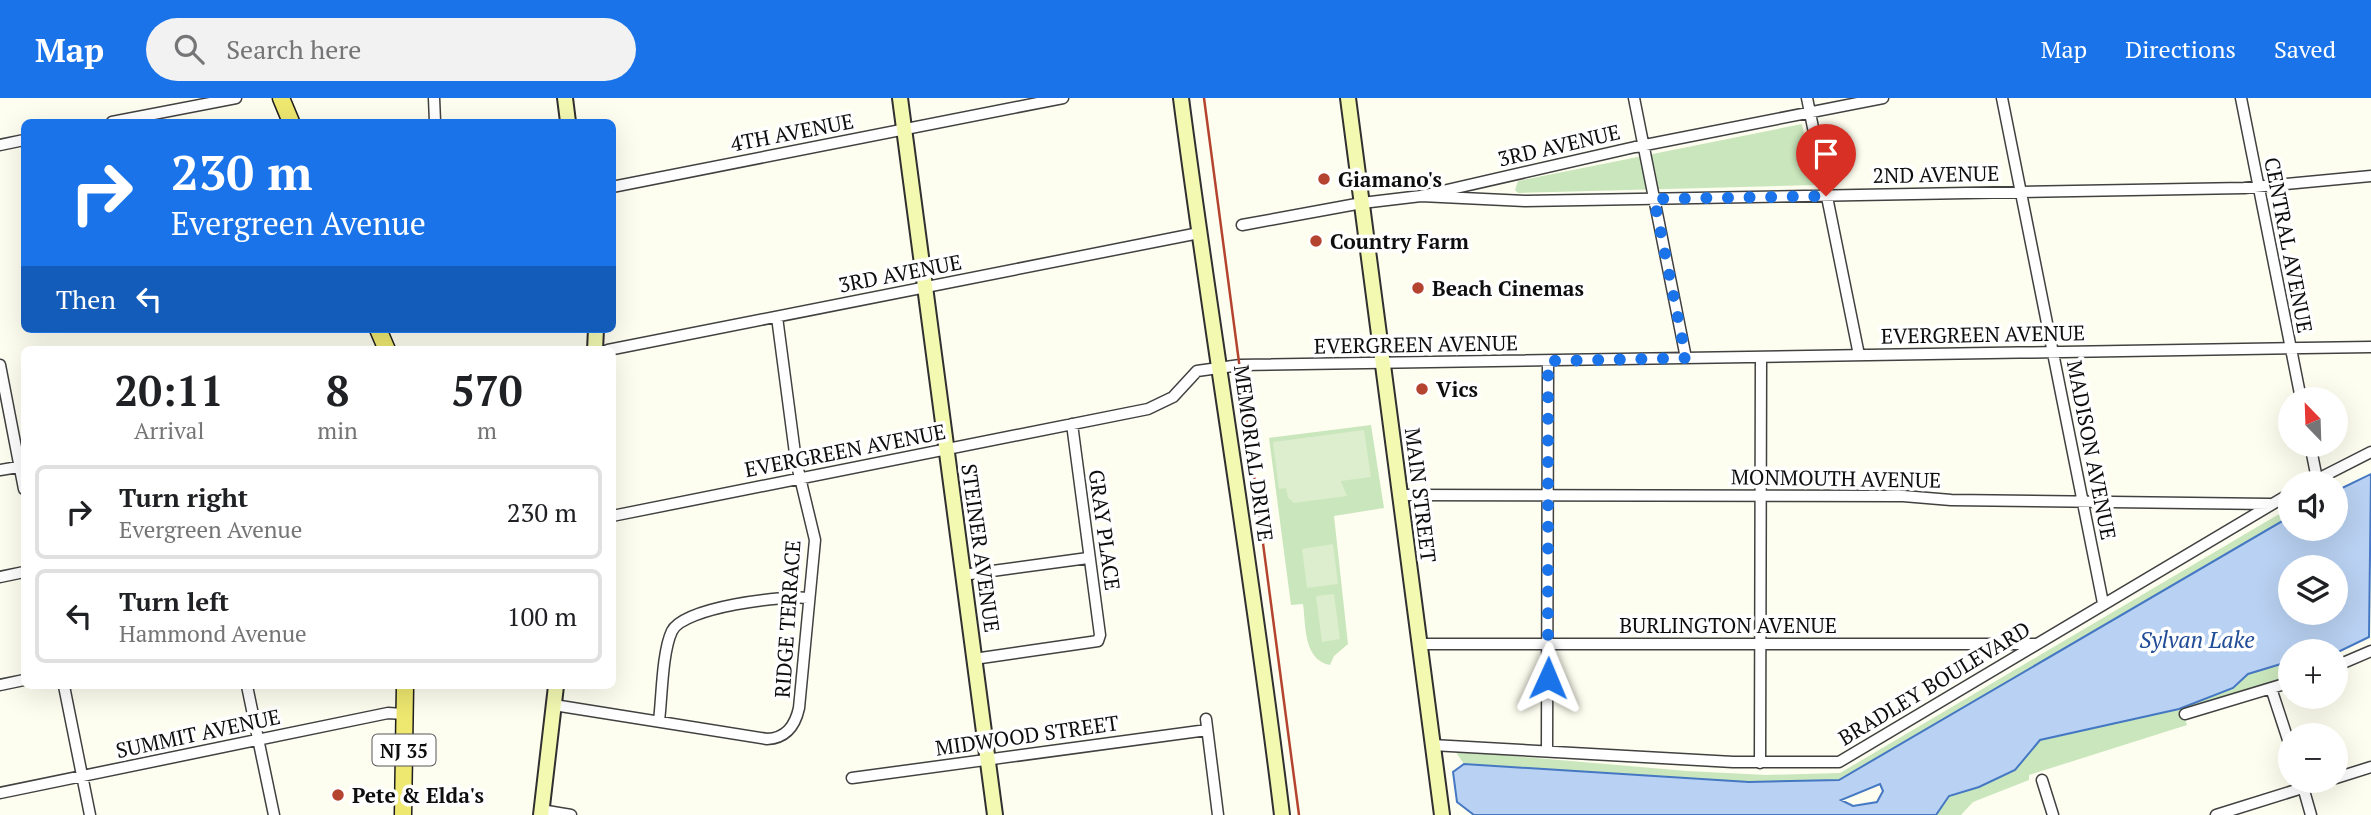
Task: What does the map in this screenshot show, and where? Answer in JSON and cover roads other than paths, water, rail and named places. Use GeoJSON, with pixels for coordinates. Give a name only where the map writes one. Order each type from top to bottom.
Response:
{"type":"FeatureCollection","features":[{"type":"Feature","properties":{"kind":"main road"},"geometry":{"type":"LineString","coordinates":[[281,98],[290,119]]}},
{"type":"Feature","properties":{"kind":"main road","name":"NJ 35"},"geometry":{"type":"LineString","coordinates":[[403,815],[405,689]]}},
{"type":"Feature","properties":{"kind":"street"},"geometry":{"type":"LineString","coordinates":[[128,119],[236,98]]}},
{"type":"Feature","properties":{"kind":"street"},"geometry":{"type":"LineString","coordinates":[[434,98],[435,119]]}},
{"type":"Feature","properties":{"kind":"street"},"geometry":{"type":"LineString","coordinates":[[565,98],[568,119]]}},
{"type":"Feature","properties":{"kind":"street","name":"STEINER AVENUE"},"geometry":{"type":"LineString","coordinates":[[900,98],[995,815]]}},
{"type":"Feature","properties":{"kind":"street","name":"4TH AVENUE"},"geometry":{"type":"LineString","coordinates":[[616,186],[1063,98]]}},
{"type":"Feature","properties":{"kind":"street","name":"MEMORIAL DRIVE"},"geometry":{"type":"LineString","coordinates":[[1181,98],[1282,815]]}},
{"type":"Feature","properties":{"kind":"street","name":"MAIN STREET"},"geometry":{"type":"LineString","coordinates":[[1348,98],[1442,815]]}},
{"type":"Feature","properties":{"kind":"street"},"geometry":{"type":"LineString","coordinates":[[1634,98],[1686,358]]}},
{"type":"Feature","properties":{"kind":"street"},"geometry":{"type":"LineString","coordinates":[[1807,98],[1859,355]]}},
{"type":"Feature","properties":{"kind":"street","name":"3RD AVENUE"},"geometry":{"type":"LineString","coordinates":[[1242,225],[1362,203],[1421,196],[1644,145],[1883,98]]}},
{"type":"Feature","properties":{"kind":"street","name":"MADISON AVENUE"},"geometry":{"type":"LineString","coordinates":[[2002,98],[2103,603]]}},
{"type":"Feature","properties":{"kind":"street","name":"CENTRAL AVENUE"},"geometry":{"type":"LineString","coordinates":[[2241,98],[2298,387]]}},
{"type":"Feature","properties":{"kind":"street"},"geometry":{"type":"LineString","coordinates":[[0,145],[21,141]]}},
{"type":"Feature","properties":{"kind":"street","name":"2ND AVENUE"},"geometry":{"type":"LineString","coordinates":[[1421,196],[1525,201],[1826,196],[2258,187],[2370,177]]}},
{"type":"Feature","properties":{"kind":"street","name":"3RD AVENUE"},"geometry":{"type":"LineString","coordinates":[[616,348],[1199,233]]}},
{"type":"Feature","properties":{"kind":"street","name":"RIDGE TERRACE"},"geometry":{"type":"LineString","coordinates":[[554,705],[767,739],[788,732],[799,708],[815,540],[801,478],[777,317]]}},
{"type":"Feature","properties":{"kind":"street","name":"EVERGREEN AVENUE"},"geometry":{"type":"LineString","coordinates":[[616,515],[1159,406],[1173,397],[1197,371],[1220,368],[2371,347]]}},
{"type":"Feature","properties":{"kind":"street"},"geometry":{"type":"LineString","coordinates":[[1760,763],[1761,357]]}},
{"type":"Feature","properties":{"kind":"street"},"geometry":{"type":"LineString","coordinates":[[1548,361],[1548,751]]}},
{"type":"Feature","properties":{"kind":"street"},"geometry":{"type":"LineString","coordinates":[[0,365],[21,461]]}},
{"type":"Feature","properties":{"kind":"street","name":"GRAY PLACE"},"geometry":{"type":"LineString","coordinates":[[974,659],[1098,641],[1100,635],[1072,424]]}},
{"type":"Feature","properties":{"kind":"street"},"geometry":{"type":"LineString","coordinates":[[2333,471],[2371,452]]}},
{"type":"Feature","properties":{"kind":"street"},"geometry":{"type":"LineString","coordinates":[[0,470],[21,466]]}},
{"type":"Feature","properties":{"kind":"street","name":"MONMOUTH AVENUE"},"geometry":{"type":"LineString","coordinates":[[1400,495],[1760,496],[2272,504]]}},
{"type":"Feature","properties":{"kind":"street","name":"BRADLEY BOULEVARD"},"geometry":{"type":"LineString","coordinates":[[1432,745],[1760,763],[1839,762],[2278,501]]}},
{"type":"Feature","properties":{"kind":"street"},"geometry":{"type":"LineString","coordinates":[[963,575],[1088,558]]}},
{"type":"Feature","properties":{"kind":"street"},"geometry":{"type":"LineString","coordinates":[[0,577],[21,573]]}},
{"type":"Feature","properties":{"kind":"street"},"geometry":{"type":"LineString","coordinates":[[659,722],[670,638],[678,623],[697,614],[777,598],[809,598]]}},
{"type":"Feature","properties":{"kind":"street","name":"BURLINGTON AVENUE"},"geometry":{"type":"LineString","coordinates":[[1419,643],[2036,644]]}},
{"type":"Feature","properties":{"kind":"street"},"geometry":{"type":"LineString","coordinates":[[2348,661],[2371,651]]}},
{"type":"Feature","properties":{"kind":"street"},"geometry":{"type":"LineString","coordinates":[[0,685],[21,681]]}},
{"type":"Feature","properties":{"kind":"street"},"geometry":{"type":"LineString","coordinates":[[2185,714],[2278,686]]}},
{"type":"Feature","properties":{"kind":"street"},"geometry":{"type":"LineString","coordinates":[[2271,688],[2282,723]]}},
{"type":"Feature","properties":{"kind":"street"},"geometry":{"type":"LineString","coordinates":[[65,689],[90,815]]}},
{"type":"Feature","properties":{"kind":"street"},"geometry":{"type":"LineString","coordinates":[[248,689],[274,815]]}},
{"type":"Feature","properties":{"kind":"street"},"geometry":{"type":"LineString","coordinates":[[556,689],[541,813],[571,815]]}},
{"type":"Feature","properties":{"kind":"street","name":"SUMMIT AVENUE"},"geometry":{"type":"LineString","coordinates":[[0,793],[388,713],[404,714]]}},
{"type":"Feature","properties":{"kind":"street"},"geometry":{"type":"LineString","coordinates":[[1206,719],[1218,815]]}},
{"type":"Feature","properties":{"kind":"street","name":"MIDWOOD STREET"},"geometry":{"type":"LineString","coordinates":[[852,778],[1208,730]]}},
{"type":"Feature","properties":{"kind":"street"},"geometry":{"type":"LineString","coordinates":[[2348,774],[2371,767]]}},
{"type":"Feature","properties":{"kind":"street"},"geometry":{"type":"LineString","coordinates":[[2042,780],[2053,815]]}},
{"type":"Feature","properties":{"kind":"street"},"geometry":{"type":"LineString","coordinates":[[2216,815],[2278,793]]}},
{"type":"Feature","properties":{"kind":"street"},"geometry":{"type":"LineString","coordinates":[[2305,793],[2311,815]]}},
{"type":"Feature","properties":{"kind":"water","name":"Sylvan Lake"},"geometry":{"type":"Polygon","coordinates":[[[2371,474],[2369,637],[2348,647],[2348,639],[2278,639],[2278,665],[2248,674],[2233,688],[2179,709],[2040,740],[2015,770],[1979,787],[1949,796],[1936,815],[1474,815],[1457,802],[1453,772],[1464,764],[1749,782],[1839,780],[2278,524],[2278,541],[2348,541],[2348,485],[2371,474]],[[1880,784],[1841,800],[1853,806],[1877,802],[1883,791],[1880,784]]]}},
{"type":"Feature","properties":{"kind":"railway"},"geometry":{"type":"LineString","coordinates":[[1204,98],[1299,815]]}},
{"type":"Feature","properties":{"kind":"place","name":"Giamano's"},"geometry":{"type":"Point","coordinates":[1324,179]}},
{"type":"Feature","properties":{"kind":"place","name":"Country Farm"},"geometry":{"type":"Point","coordinates":[1316,241]}},
{"type":"Feature","properties":{"kind":"place","name":"Beach Cinemas"},"geometry":{"type":"Point","coordinates":[1418,288]}},
{"type":"Feature","properties":{"kind":"place","name":"Vics"},"geometry":{"type":"Point","coordinates":[1422,389]}},
{"type":"Feature","properties":{"kind":"place","name":"Pete & Elda's"},"geometry":{"type":"Point","coordinates":[338,795]}}]}
